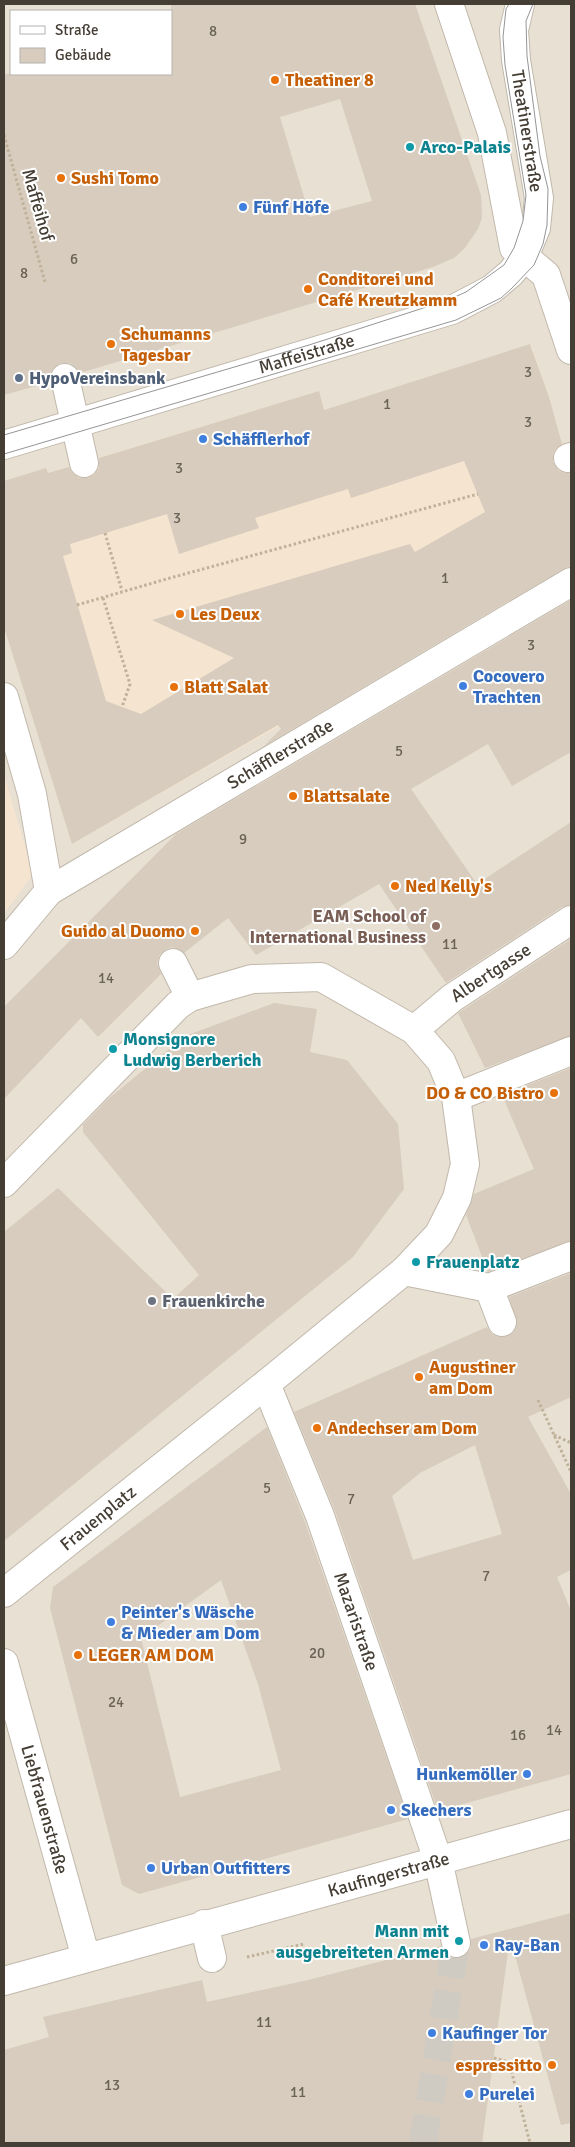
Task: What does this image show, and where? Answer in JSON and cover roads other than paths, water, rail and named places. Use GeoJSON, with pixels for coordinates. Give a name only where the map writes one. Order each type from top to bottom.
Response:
{"type":"FeatureCollection","features":[{"type":"Feature","properties":{"kind":"street","name":"Theatinerstraße"},"geometry":{"type":"LineString","coordinates":[[449,4],[492,133],[514,248],[546,275],[567,317],[571,350]]}},
{"type":"Feature","properties":{"kind":"street","name":"Theatinerstraße"},"geometry":{"type":"LineString","coordinates":[[520,4],[514,30],[516,60],[539,198],[536,228],[524,256]]}},
{"type":"Feature","properties":{"kind":"street","name":"Maffeistraße"},"geometry":{"type":"LineString","coordinates":[[4,445],[452,310],[492,289],[511,273],[524,256]]}},
{"type":"Feature","properties":{"kind":"street"},"geometry":{"type":"LineString","coordinates":[[65,378],[84,463]]}},
{"type":"Feature","properties":{"kind":"street","name":"Schäfflerstraße"},"geometry":{"type":"LineString","coordinates":[[4,945],[49,891],[571,582]]}},
{"type":"Feature","properties":{"kind":"street"},"geometry":{"type":"LineString","coordinates":[[4,697],[42,789],[49,891]]}},
{"type":"Feature","properties":{"kind":"street","name":"Albertgasse"},"geometry":{"type":"LineString","coordinates":[[414,1030],[452,998],[571,920]]}},
{"type":"Feature","properties":{"kind":"street"},"geometry":{"type":"LineString","coordinates":[[173,963],[190,997]]}},
{"type":"Feature","properties":{"kind":"street","name":"Frauenplatz"},"geometry":{"type":"LineString","coordinates":[[4,1183],[178,1005],[190,997],[252,979],[321,977],[414,1030],[441,1062],[456,1097],[465,1164],[457,1198],[439,1234],[404,1271],[4,1593]]}},
{"type":"Feature","properties":{"kind":"street"},"geometry":{"type":"LineString","coordinates":[[456,1097],[571,1051]]}},
{"type":"Feature","properties":{"kind":"street"},"geometry":{"type":"LineString","coordinates":[[404,1271],[489,1288],[571,1256]]}},
{"type":"Feature","properties":{"kind":"street"},"geometry":{"type":"LineString","coordinates":[[489,1288],[502,1322]]}},
{"type":"Feature","properties":{"kind":"street","name":"Mazaristraße"},"geometry":{"type":"LineString","coordinates":[[266,1384],[320,1516],[438,1860],[456,1943]]}},
{"type":"Feature","properties":{"kind":"street","name":"Liebfrauenstraße"},"geometry":{"type":"LineString","coordinates":[[4,1662],[86,1958]]}},
{"type":"Feature","properties":{"kind":"street","name":"Kaufingerstraße"},"geometry":{"type":"LineString","coordinates":[[4,1981],[204,1924],[571,1824]]}},
{"type":"Feature","properties":{"kind":"street"},"geometry":{"type":"LineString","coordinates":[[204,1924],[212,1958]]}},
{"type":"Feature","properties":{"kind":"tunnel"},"geometry":{"type":"LineString","coordinates":[[423,2143],[456,1943]]}},
{"type":"Feature","properties":{"kind":"tram line"},"geometry":{"type":"LineString","coordinates":[[4,435],[309,345],[448,300],[466,292],[504,265],[514,248],[523,221],[526,195],[505,65],[503,37],[506,9],[509,4]]}},
{"type":"Feature","properties":{"kind":"tram line"},"geometry":{"type":"LineString","coordinates":[[4,454],[456,320],[501,298],[534,265],[543,244],[547,225],[548,189],[540,156],[527,56],[526,21],[533,4]]}},
{"type":"Feature","properties":{"kind":"place","name":"Theatiner 8"},"geometry":{"type":"Point","coordinates":[275,80]}},
{"type":"Feature","properties":{"kind":"place","name":"Arco-Palais"},"geometry":{"type":"Point","coordinates":[410,147]}},
{"type":"Feature","properties":{"kind":"place","name":"Sushi Tomo"},"geometry":{"type":"Point","coordinates":[61,178]}},
{"type":"Feature","properties":{"kind":"place","name":"Fünf Höfe"},"geometry":{"type":"Point","coordinates":[243,207]}},
{"type":"Feature","properties":{"kind":"place","name":"Conditorei und Café Kreutzkamm"},"geometry":{"type":"Point","coordinates":[308,289]}},
{"type":"Feature","properties":{"kind":"place","name":"Schumanns Tagesbar"},"geometry":{"type":"Point","coordinates":[111,344]}},
{"type":"Feature","properties":{"kind":"place","name":"HypoVereinsbank"},"geometry":{"type":"Point","coordinates":[19,378]}},
{"type":"Feature","properties":{"kind":"place","name":"Schäfflerhof"},"geometry":{"type":"Point","coordinates":[203,439]}},
{"type":"Feature","properties":{"kind":"place","name":"Les Deux"},"geometry":{"type":"Point","coordinates":[180,614]}},
{"type":"Feature","properties":{"kind":"place","name":"Cocovero Trachten"},"geometry":{"type":"Point","coordinates":[463,686]}},
{"type":"Feature","properties":{"kind":"place","name":"Blatt Salat"},"geometry":{"type":"Point","coordinates":[174,687]}},
{"type":"Feature","properties":{"kind":"place","name":"Blattsalate"},"geometry":{"type":"Point","coordinates":[293,796]}},
{"type":"Feature","properties":{"kind":"place","name":"Ned Kelly's"},"geometry":{"type":"Point","coordinates":[395,886]}},
{"type":"Feature","properties":{"kind":"place","name":"EAM School of International Business"},"geometry":{"type":"Point","coordinates":[436,926]}},
{"type":"Feature","properties":{"kind":"place","name":"Guido al Duomo"},"geometry":{"type":"Point","coordinates":[195,931]}},
{"type":"Feature","properties":{"kind":"place","name":"Monsignore Ludwig Berberich"},"geometry":{"type":"Point","coordinates":[113,1049]}},
{"type":"Feature","properties":{"kind":"place","name":"DO & CO Bistro"},"geometry":{"type":"Point","coordinates":[554,1093]}},
{"type":"Feature","properties":{"kind":"place","name":"Frauenplatz"},"geometry":{"type":"Point","coordinates":[416,1262]}},
{"type":"Feature","properties":{"kind":"place","name":"Frauenkirche"},"geometry":{"type":"Point","coordinates":[152,1301]}},
{"type":"Feature","properties":{"kind":"place","name":"Augustiner am Dom"},"geometry":{"type":"Point","coordinates":[419,1377]}},
{"type":"Feature","properties":{"kind":"place","name":"Andechser am Dom"},"geometry":{"type":"Point","coordinates":[317,1428]}},
{"type":"Feature","properties":{"kind":"place","name":"Peinter's Wäsche & Mieder am Dom"},"geometry":{"type":"Point","coordinates":[111,1622]}},
{"type":"Feature","properties":{"kind":"place","name":"LEGER AM DOM"},"geometry":{"type":"Point","coordinates":[78,1655]}},
{"type":"Feature","properties":{"kind":"place","name":"Hunkemöller"},"geometry":{"type":"Point","coordinates":[527,1774]}},
{"type":"Feature","properties":{"kind":"place","name":"Skechers"},"geometry":{"type":"Point","coordinates":[391,1810]}},
{"type":"Feature","properties":{"kind":"place","name":"Urban Outfitters"},"geometry":{"type":"Point","coordinates":[151,1868]}},
{"type":"Feature","properties":{"kind":"place","name":"Mann mit ausgebreiteten Armen"},"geometry":{"type":"Point","coordinates":[459,1941]}},
{"type":"Feature","properties":{"kind":"place","name":"Ray-Ban"},"geometry":{"type":"Point","coordinates":[484,1945]}},
{"type":"Feature","properties":{"kind":"place","name":"Kaufinger Tor"},"geometry":{"type":"Point","coordinates":[432,2033]}},
{"type":"Feature","properties":{"kind":"place","name":"espressitto"},"geometry":{"type":"Point","coordinates":[552,2065]}},
{"type":"Feature","properties":{"kind":"place","name":"Purelei"},"geometry":{"type":"Point","coordinates":[469,2094]}}]}
